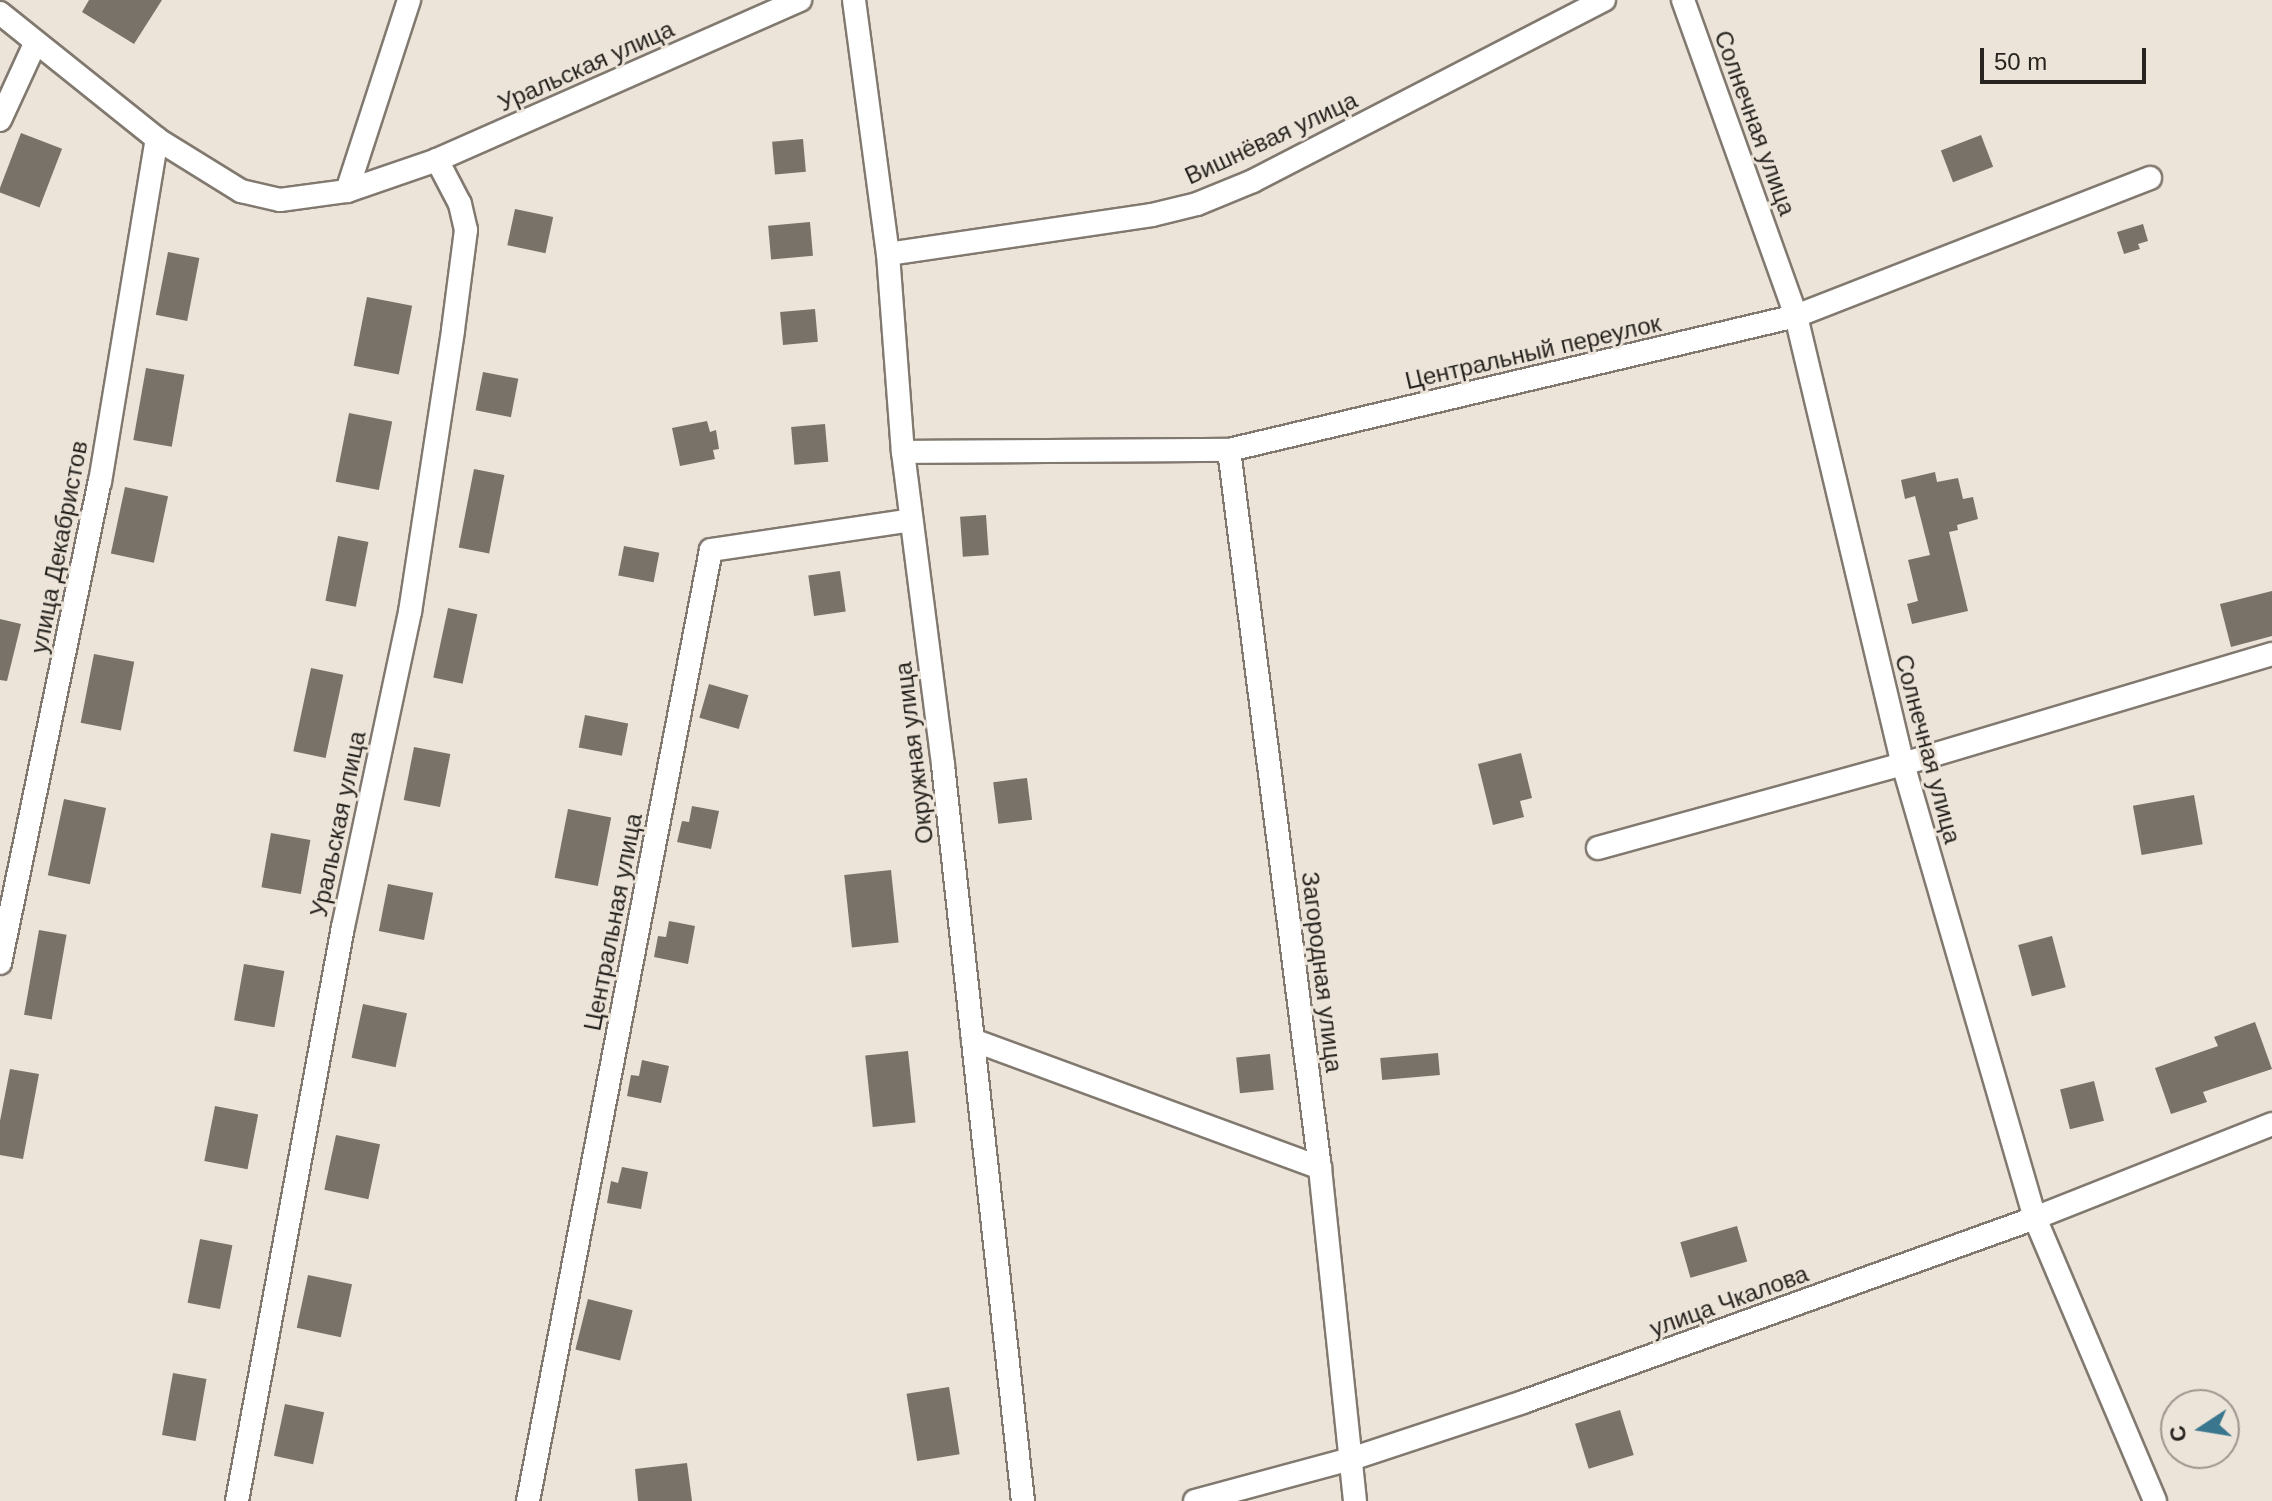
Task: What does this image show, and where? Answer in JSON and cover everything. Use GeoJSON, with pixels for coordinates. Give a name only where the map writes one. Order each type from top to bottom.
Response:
{"type":"FeatureCollection","features":[{"type":"Feature","properties":{"kind":"street"},"geometry":{"type":"LineString","coordinates":[[347,191],[409,0]]}},
{"type":"Feature","properties":{"kind":"street","name":"Уральская улица"},"geometry":{"type":"LineString","coordinates":[[0,13],[157,139],[241,191],[280,200],[347,191],[437,160],[800,0]]}},
{"type":"Feature","properties":{"kind":"street","name":"Окружная улица"},"geometry":{"type":"LineString","coordinates":[[854,0],[888,254],[903,452],[973,1040],[1023,1501]]}},
{"type":"Feature","properties":{"kind":"street","name":"Вишнёвая улица"},"geometry":{"type":"LineString","coordinates":[[888,254],[1152,215],[1197,204],[1253,181],[1604,0]]}},
{"type":"Feature","properties":{"kind":"street","name":"Солнечная улица"},"geometry":{"type":"LineString","coordinates":[[1683,0],[1796,316],[1903,764],[2035,1218],[2155,1501]]}},
{"type":"Feature","properties":{"kind":"street"},"geometry":{"type":"LineString","coordinates":[[0,120],[35,44]]}},
{"type":"Feature","properties":{"kind":"street","name":"улица Декабристов"},"geometry":{"type":"LineString","coordinates":[[0,963],[100,482],[157,139]]}},
{"type":"Feature","properties":{"kind":"street","name":"Уральская улица"},"geometry":{"type":"LineString","coordinates":[[237,1501],[343,927],[410,612],[453,330],[466,230],[460,204],[437,160]]}},
{"type":"Feature","properties":{"kind":"street","name":"Центральный переулок"},"geometry":{"type":"LineString","coordinates":[[903,452],[1229,450],[1796,316],[2150,178]]}},
{"type":"Feature","properties":{"kind":"street","name":"Загородная улица"},"geometry":{"type":"LineString","coordinates":[[1229,450],[1320,1168],[1355,1501]]}},
{"type":"Feature","properties":{"kind":"street","name":"Центральная улица"},"geometry":{"type":"LineString","coordinates":[[528,1501],[711,550],[911,520]]}},
{"type":"Feature","properties":{"kind":"street"},"geometry":{"type":"LineString","coordinates":[[1598,848],[1903,764],[2272,654]]}},
{"type":"Feature","properties":{"kind":"street"},"geometry":{"type":"LineString","coordinates":[[973,1040],[1320,1168]]}},
{"type":"Feature","properties":{"kind":"street","name":"улица Чкалова"},"geometry":{"type":"LineString","coordinates":[[1195,1501],[1351,1459],[1523,1402],[2035,1218],[2272,1124]]}},
{"type":"Feature","properties":{"kind":"building"},"geometry":{"type":"Polygon","coordinates":[[[89,0],[162,0],[134,44],[82,12],[89,0]]]}},
{"type":"Feature","properties":{"kind":"building"},"geometry":{"type":"Polygon","coordinates":[[[21,133],[62,149],[40,208],[0,192],[21,133]]]}},
{"type":"Feature","properties":{"kind":"building"},"geometry":{"type":"Polygon","coordinates":[[[1981,135],[1993,167],[1953,182],[1941,150],[1981,135]]]}},
{"type":"Feature","properties":{"kind":"building"},"geometry":{"type":"Polygon","coordinates":[[[803,139],[806,172],[775,175],[772,142],[803,139]]]}},
{"type":"Feature","properties":{"kind":"building"},"geometry":{"type":"Polygon","coordinates":[[[515,209],[553,217],[545,253],[507,245],[515,209]]]}},
{"type":"Feature","properties":{"kind":"building"},"geometry":{"type":"Polygon","coordinates":[[[810,222],[813,256],[771,260],[768,226],[810,222]]]}},
{"type":"Feature","properties":{"kind":"building"},"geometry":{"type":"Polygon","coordinates":[[[2143,224],[2148,241],[2138,244],[2140,249],[2124,254],[2117,232],[2143,224]]]}},
{"type":"Feature","properties":{"kind":"building"},"geometry":{"type":"Polygon","coordinates":[[[168,252],[199,258],[187,321],[156,315],[168,252]]]}},
{"type":"Feature","properties":{"kind":"building"},"geometry":{"type":"Polygon","coordinates":[[[367,297],[412,306],[399,374],[354,366],[367,297]]]}},
{"type":"Feature","properties":{"kind":"building"},"geometry":{"type":"Polygon","coordinates":[[[815,309],[818,342],[783,345],[780,312],[815,309]]]}},
{"type":"Feature","properties":{"kind":"building"},"geometry":{"type":"Polygon","coordinates":[[[146,368],[184,375],[172,447],[133,440],[146,368]]]}},
{"type":"Feature","properties":{"kind":"building"},"geometry":{"type":"Polygon","coordinates":[[[483,372],[518,379],[511,417],[476,410],[483,372]]]}},
{"type":"Feature","properties":{"kind":"building"},"geometry":{"type":"Polygon","coordinates":[[[349,413],[392,421],[379,490],[336,482],[349,413]]]}},
{"type":"Feature","properties":{"kind":"building"},"geometry":{"type":"Polygon","coordinates":[[[707,421],[710,432],[716,430],[719,449],[713,450],[715,459],[680,466],[672,428],[707,421]]]}},
{"type":"Feature","properties":{"kind":"building"},"geometry":{"type":"Polygon","coordinates":[[[825,424],[828,462],[794,465],[791,427],[825,424]]]}},
{"type":"Feature","properties":{"kind":"building"},"geometry":{"type":"Polygon","coordinates":[[[474,469],[504,475],[489,553],[459,548],[474,469]]]}},
{"type":"Feature","properties":{"kind":"building"},"geometry":{"type":"Polygon","coordinates":[[[1935,472],[1937,482],[1958,478],[1963,499],[1973,497],[1978,519],[1957,525],[1958,530],[1949,532],[1968,611],[1912,624],[1907,604],[1918,601],[1908,560],[1930,555],[1915,496],[1905,499],[1901,480],[1935,472]]]}},
{"type":"Feature","properties":{"kind":"building"},"geometry":{"type":"Polygon","coordinates":[[[125,487],[168,496],[154,563],[111,554],[125,487]]]}},
{"type":"Feature","properties":{"kind":"building"},"geometry":{"type":"Polygon","coordinates":[[[986,515],[989,555],[963,557],[960,517],[986,515]]]}},
{"type":"Feature","properties":{"kind":"building"},"geometry":{"type":"Polygon","coordinates":[[[338,536],[368,542],[356,607],[325,601],[338,536]]]}},
{"type":"Feature","properties":{"kind":"building"},"geometry":{"type":"Polygon","coordinates":[[[624,546],[659,553],[654,582],[618,575],[624,546]]]}},
{"type":"Feature","properties":{"kind":"building"},"geometry":{"type":"Polygon","coordinates":[[[840,571],[846,612],[814,616],[808,575],[840,571]]]}},
{"type":"Feature","properties":{"kind":"building"},"geometry":{"type":"Polygon","coordinates":[[[2272,591],[2272,636],[2231,647],[2220,604],[2272,591]]]}},
{"type":"Feature","properties":{"kind":"building"},"geometry":{"type":"Polygon","coordinates":[[[448,608],[477,614],[463,684],[433,677],[448,608]]]}},
{"type":"Feature","properties":{"kind":"building"},"geometry":{"type":"Polygon","coordinates":[[[0,619],[21,624],[7,681],[0,680],[0,619]]]}},
{"type":"Feature","properties":{"kind":"building"},"geometry":{"type":"Polygon","coordinates":[[[94,654],[134,662],[121,731],[81,723],[94,654]]]}},
{"type":"Feature","properties":{"kind":"building"},"geometry":{"type":"Polygon","coordinates":[[[311,668],[343,675],[326,758],[293,751],[311,668]]]}},
{"type":"Feature","properties":{"kind":"building"},"geometry":{"type":"Polygon","coordinates":[[[709,684],[748,695],[739,729],[699,718],[709,684]]]}},
{"type":"Feature","properties":{"kind":"building"},"geometry":{"type":"Polygon","coordinates":[[[585,715],[628,723],[622,756],[579,747],[585,715]]]}},
{"type":"Feature","properties":{"kind":"building"},"geometry":{"type":"Polygon","coordinates":[[[414,747],[450,754],[440,807],[404,800],[414,747]]]}},
{"type":"Feature","properties":{"kind":"building"},"geometry":{"type":"Polygon","coordinates":[[[1521,753],[1532,798],[1520,801],[1524,817],[1493,825],[1478,764],[1521,753]]]}},
{"type":"Feature","properties":{"kind":"building"},"geometry":{"type":"Polygon","coordinates":[[[1027,778],[1032,820],[998,824],[993,782],[1027,778]]]}},
{"type":"Feature","properties":{"kind":"building"},"geometry":{"type":"Polygon","coordinates":[[[2194,795],[2203,844],[2142,855],[2133,806],[2194,795]]]}},
{"type":"Feature","properties":{"kind":"building"},"geometry":{"type":"Polygon","coordinates":[[[64,799],[106,808],[90,884],[48,875],[64,799]]]}},
{"type":"Feature","properties":{"kind":"building"},"geometry":{"type":"Polygon","coordinates":[[[692,806],[719,811],[711,849],[677,842],[682,821],[689,822],[692,806]]]}},
{"type":"Feature","properties":{"kind":"building"},"geometry":{"type":"Polygon","coordinates":[[[568,809],[611,817],[598,886],[555,878],[568,809]]]}},
{"type":"Feature","properties":{"kind":"building"},"geometry":{"type":"Polygon","coordinates":[[[271,833],[310,840],[301,894],[261,887],[271,833]]]}},
{"type":"Feature","properties":{"kind":"building"},"geometry":{"type":"Polygon","coordinates":[[[891,870],[899,943],[852,948],[844,875],[891,870]]]}},
{"type":"Feature","properties":{"kind":"building"},"geometry":{"type":"Polygon","coordinates":[[[388,884],[433,893],[424,940],[379,931],[388,884]]]}},
{"type":"Feature","properties":{"kind":"building"},"geometry":{"type":"Polygon","coordinates":[[[669,921],[695,926],[688,964],[654,957],[658,936],[666,937],[669,921]]]}},
{"type":"Feature","properties":{"kind":"building"},"geometry":{"type":"Polygon","coordinates":[[[39,930],[67,935],[52,1020],[24,1015],[39,930]]]}},
{"type":"Feature","properties":{"kind":"building"},"geometry":{"type":"Polygon","coordinates":[[[2052,936],[2066,987],[2032,996],[2018,945],[2052,936]]]}},
{"type":"Feature","properties":{"kind":"building"},"geometry":{"type":"Polygon","coordinates":[[[244,964],[284,971],[274,1027],[234,1020],[244,964]]]}},
{"type":"Feature","properties":{"kind":"building"},"geometry":{"type":"Polygon","coordinates":[[[363,1004],[407,1013],[396,1067],[352,1058],[363,1004]]]}},
{"type":"Feature","properties":{"kind":"building"},"geometry":{"type":"Polygon","coordinates":[[[2255,1022],[2272,1069],[2203,1092],[2207,1102],[2171,1114],[2155,1068],[2218,1046],[2214,1037],[2255,1022]]]}},
{"type":"Feature","properties":{"kind":"building"},"geometry":{"type":"Polygon","coordinates":[[[908,1051],[916,1123],[873,1127],[865,1055],[908,1051]]]}},
{"type":"Feature","properties":{"kind":"building"},"geometry":{"type":"Polygon","coordinates":[[[1438,1053],[1440,1075],[1382,1080],[1380,1058],[1438,1053]]]}},
{"type":"Feature","properties":{"kind":"building"},"geometry":{"type":"Polygon","coordinates":[[[1270,1054],[1274,1090],[1240,1093],[1236,1058],[1270,1054]]]}},
{"type":"Feature","properties":{"kind":"building"},"geometry":{"type":"Polygon","coordinates":[[[642,1060],[669,1066],[661,1103],[627,1096],[631,1075],[639,1076],[642,1060]]]}},
{"type":"Feature","properties":{"kind":"building"},"geometry":{"type":"Polygon","coordinates":[[[10,1069],[39,1074],[23,1159],[0,1155],[0,1121],[10,1069]]]}},
{"type":"Feature","properties":{"kind":"building"},"geometry":{"type":"Polygon","coordinates":[[[2094,1081],[2104,1121],[2070,1129],[2060,1089],[2094,1081]]]}},
{"type":"Feature","properties":{"kind":"building"},"geometry":{"type":"Polygon","coordinates":[[[215,1106],[258,1114],[248,1169],[204,1161],[215,1106]]]}},
{"type":"Feature","properties":{"kind":"building"},"geometry":{"type":"Polygon","coordinates":[[[336,1135],[380,1144],[368,1199],[324,1190],[336,1135]]]}},
{"type":"Feature","properties":{"kind":"building"},"geometry":{"type":"Polygon","coordinates":[[[622,1167],[648,1172],[641,1209],[607,1203],[611,1181],[618,1183],[622,1167]]]}},
{"type":"Feature","properties":{"kind":"building"},"geometry":{"type":"Polygon","coordinates":[[[1737,1226],[1747,1262],[1690,1278],[1680,1242],[1737,1226]]]}},
{"type":"Feature","properties":{"kind":"building"},"geometry":{"type":"Polygon","coordinates":[[[200,1239],[232,1245],[220,1309],[188,1303],[200,1239]]]}},
{"type":"Feature","properties":{"kind":"building"},"geometry":{"type":"Polygon","coordinates":[[[308,1275],[352,1284],[341,1337],[297,1328],[308,1275]]]}},
{"type":"Feature","properties":{"kind":"building"},"geometry":{"type":"Polygon","coordinates":[[[588,1299],[633,1310],[620,1361],[575,1349],[588,1299]]]}},
{"type":"Feature","properties":{"kind":"building"},"geometry":{"type":"Polygon","coordinates":[[[173,1373],[206,1379],[196,1441],[162,1435],[173,1373]]]}},
{"type":"Feature","properties":{"kind":"building"},"geometry":{"type":"Polygon","coordinates":[[[949,1387],[960,1454],[917,1461],[907,1394],[949,1387]]]}},
{"type":"Feature","properties":{"kind":"building"},"geometry":{"type":"Polygon","coordinates":[[[285,1404],[324,1412],[313,1464],[274,1456],[285,1404]]]}},
{"type":"Feature","properties":{"kind":"building"},"geometry":{"type":"Polygon","coordinates":[[[1620,1410],[1634,1455],[1589,1469],[1575,1424],[1620,1410]]]}},
{"type":"Feature","properties":{"kind":"building"},"geometry":{"type":"Polygon","coordinates":[[[687,1463],[692,1501],[638,1501],[635,1469],[687,1463]]]}}]}
